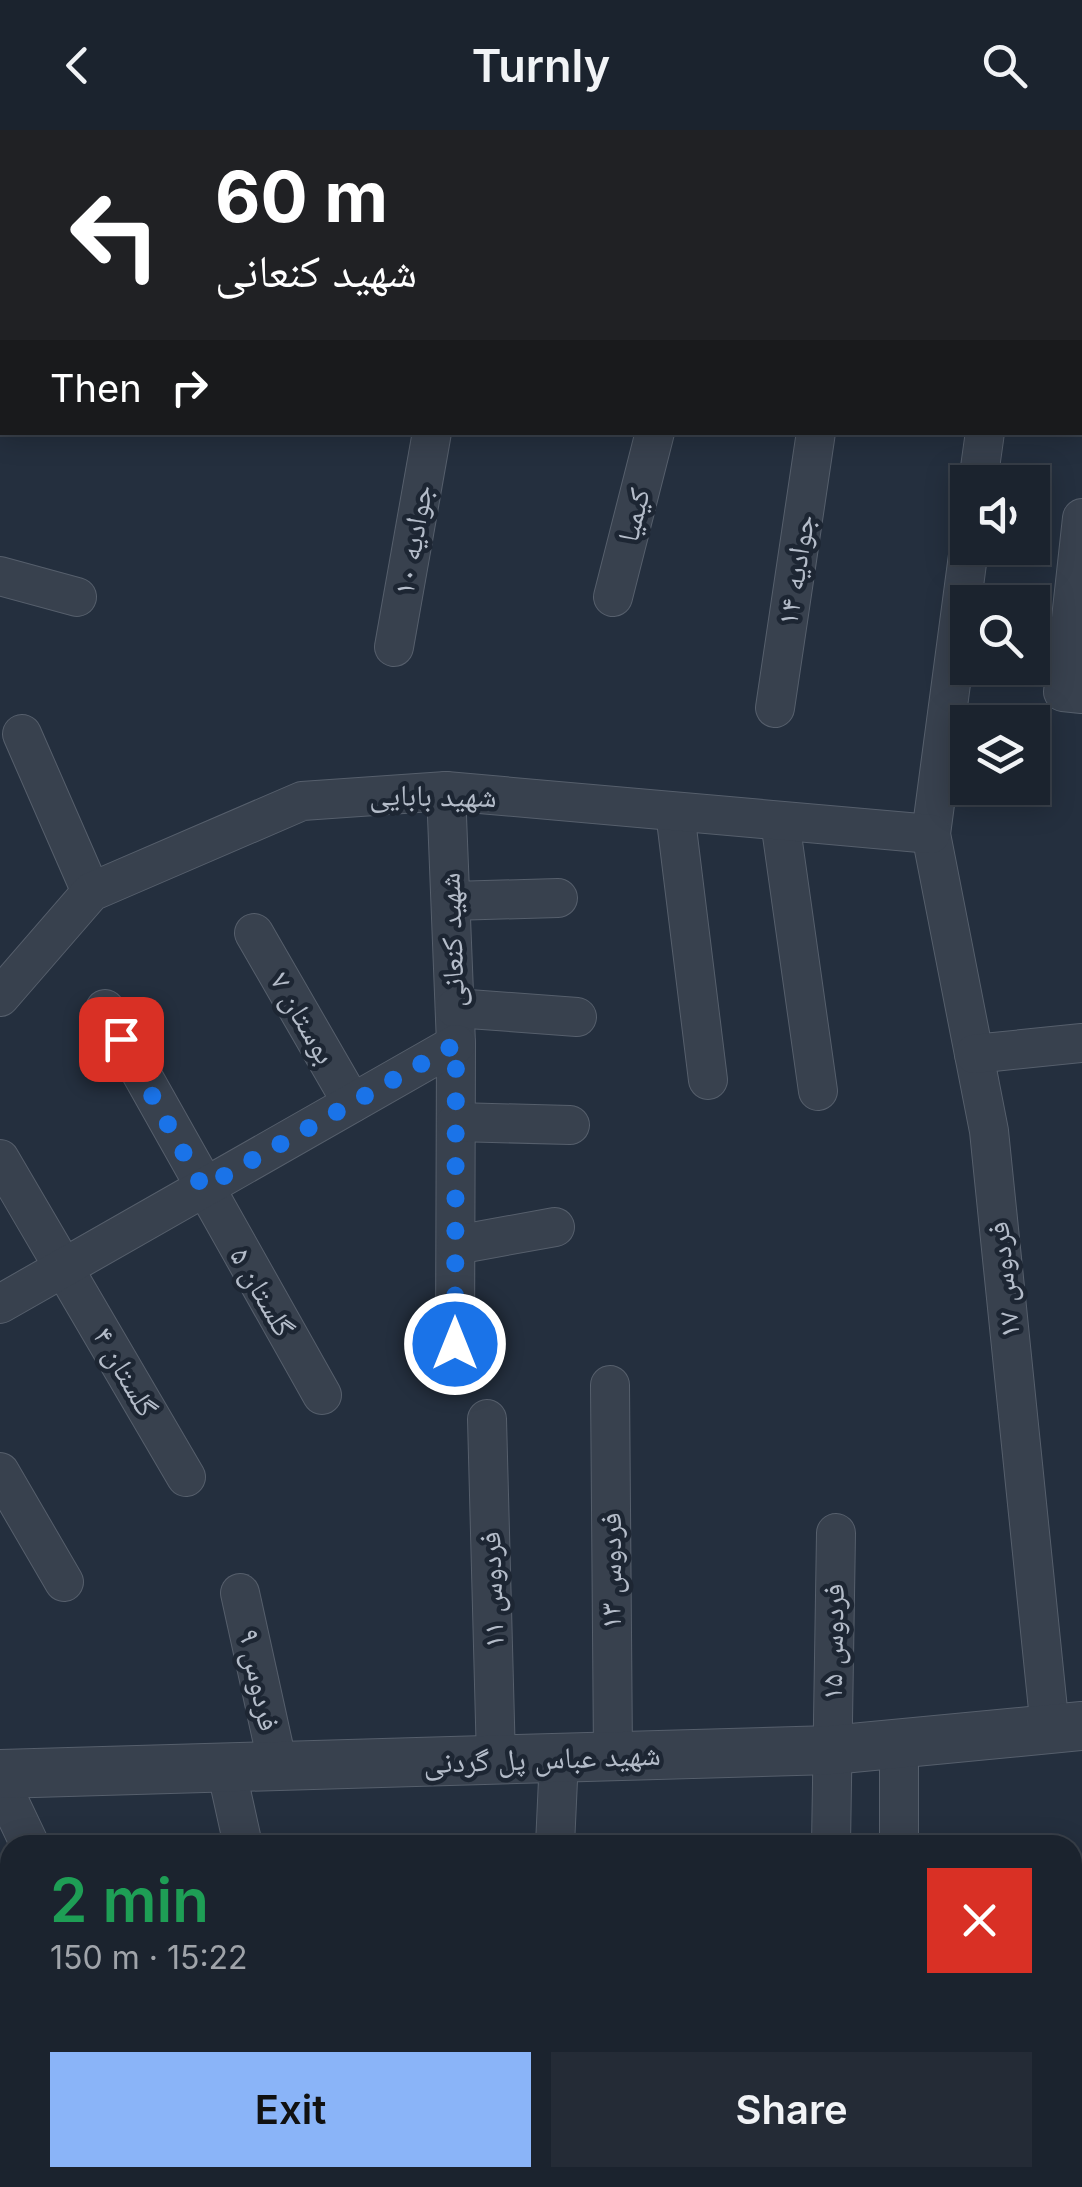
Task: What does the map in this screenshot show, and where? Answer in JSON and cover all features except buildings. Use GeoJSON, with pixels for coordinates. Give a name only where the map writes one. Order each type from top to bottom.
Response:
{"type":"FeatureCollection","features":[{"type":"Feature","properties":{"kind":"street","name":"جوادیه ۱۰"},"geometry":{"type":"LineString","coordinates":[[394,648],[431,435]]}},
{"type":"Feature","properties":{"kind":"street","name":"کیمیا"},"geometry":{"type":"LineString","coordinates":[[614,596],[654,435]]}},
{"type":"Feature","properties":{"kind":"street","name":"جوادیه ۱۴"},"geometry":{"type":"LineString","coordinates":[[775,708],[816,435]]}},
{"type":"Feature","properties":{"kind":"street"},"geometry":{"type":"LineString","coordinates":[[980,465],[985,435]]}},
{"type":"Feature","properties":{"kind":"street"},"geometry":{"type":"LineString","coordinates":[[1082,518],[1063,692],[1082,694]]}},
{"type":"Feature","properties":{"kind":"street","name":"فردوس ۱۷"},"geometry":{"type":"LineString","coordinates":[[967,565],[930,834],[989,1131],[1066,1728]]}},
{"type":"Feature","properties":{"kind":"street"},"geometry":{"type":"LineString","coordinates":[[0,576],[76,596]]}},
{"type":"Feature","properties":{"kind":"street"},"geometry":{"type":"LineString","coordinates":[[22,734],[91,892]]}},
{"type":"Feature","properties":{"kind":"street","name":"شهید بابایی"},"geometry":{"type":"LineString","coordinates":[[5,978],[91,892],[302,801],[446,791],[930,834]]}},
{"type":"Feature","properties":{"kind":"street","name":"شهید کنعانی"},"geometry":{"type":"LineString","coordinates":[[0,1304],[352,1103],[455,1026],[446,791]]}},
{"type":"Feature","properties":{"kind":"street"},"geometry":{"type":"LineString","coordinates":[[675,812],[708,1080]]}},
{"type":"Feature","properties":{"kind":"street"},"geometry":{"type":"LineString","coordinates":[[780,821],[818,1091]]}},
{"type":"Feature","properties":{"kind":"street"},"geometry":{"type":"LineString","coordinates":[[451,902],[558,898]]}},
{"type":"Feature","properties":{"kind":"street","name":"بوستان ۷"},"geometry":{"type":"LineString","coordinates":[[254,932],[352,1103]]}},
{"type":"Feature","properties":{"kind":"street","name":"گلستان ۵"},"geometry":{"type":"LineString","coordinates":[[104,1010],[322,1395]]}},
{"type":"Feature","properties":{"kind":"street"},"geometry":{"type":"LineString","coordinates":[[455,1344],[455,1026],[577,1017]]}},
{"type":"Feature","properties":{"kind":"street"},"geometry":{"type":"LineString","coordinates":[[974,1054],[1082,1042]]}},
{"type":"Feature","properties":{"kind":"street"},"geometry":{"type":"LineString","coordinates":[[456,1122],[570,1125]]}},
{"type":"Feature","properties":{"kind":"street","name":"گلستان ۴"},"geometry":{"type":"LineString","coordinates":[[0,1159],[186,1477]]}},
{"type":"Feature","properties":{"kind":"street"},"geometry":{"type":"LineString","coordinates":[[456,1245],[554,1227]]}},
{"type":"Feature","properties":{"kind":"street","name":"فردوس ۱۳"},"geometry":{"type":"LineString","coordinates":[[610,1385],[613,1756]]}},
{"type":"Feature","properties":{"kind":"street","name":"فردوس ۱۱"},"geometry":{"type":"LineString","coordinates":[[487,1419],[496,1760]]}},
{"type":"Feature","properties":{"kind":"street"},"geometry":{"type":"LineString","coordinates":[[0,1472],[64,1582]]}},
{"type":"Feature","properties":{"kind":"street","name":"فردوس ۱۵"},"geometry":{"type":"LineString","coordinates":[[831,1835],[836,1533]]}},
{"type":"Feature","properties":{"kind":"street","name":"فردوس ۹"},"geometry":{"type":"LineString","coordinates":[[240,1593],[278,1766]]}},
{"type":"Feature","properties":{"kind":"street","name":"شهید عباس پل گردنی"},"geometry":{"type":"LineString","coordinates":[[0,1778],[831,1750],[1066,1728]]}},
{"type":"Feature","properties":{"kind":"street"},"geometry":{"type":"LineString","coordinates":[[899,1835],[900,1746]]}},
{"type":"Feature","properties":{"kind":"street"},"geometry":{"type":"LineString","coordinates":[[555,1835],[559,1758]]}},
{"type":"Feature","properties":{"kind":"street"},"geometry":{"type":"LineString","coordinates":[[226,1768],[242,1835]]}},
{"type":"Feature","properties":{"kind":"street"},"geometry":{"type":"LineString","coordinates":[[0,1778],[26,1835]]}},
{"type":"Feature","properties":{"kind":"route"},"geometry":{"type":"LineString","coordinates":[[121,1039],[203,1188],[456,1044],[455,1344]]}}]}
